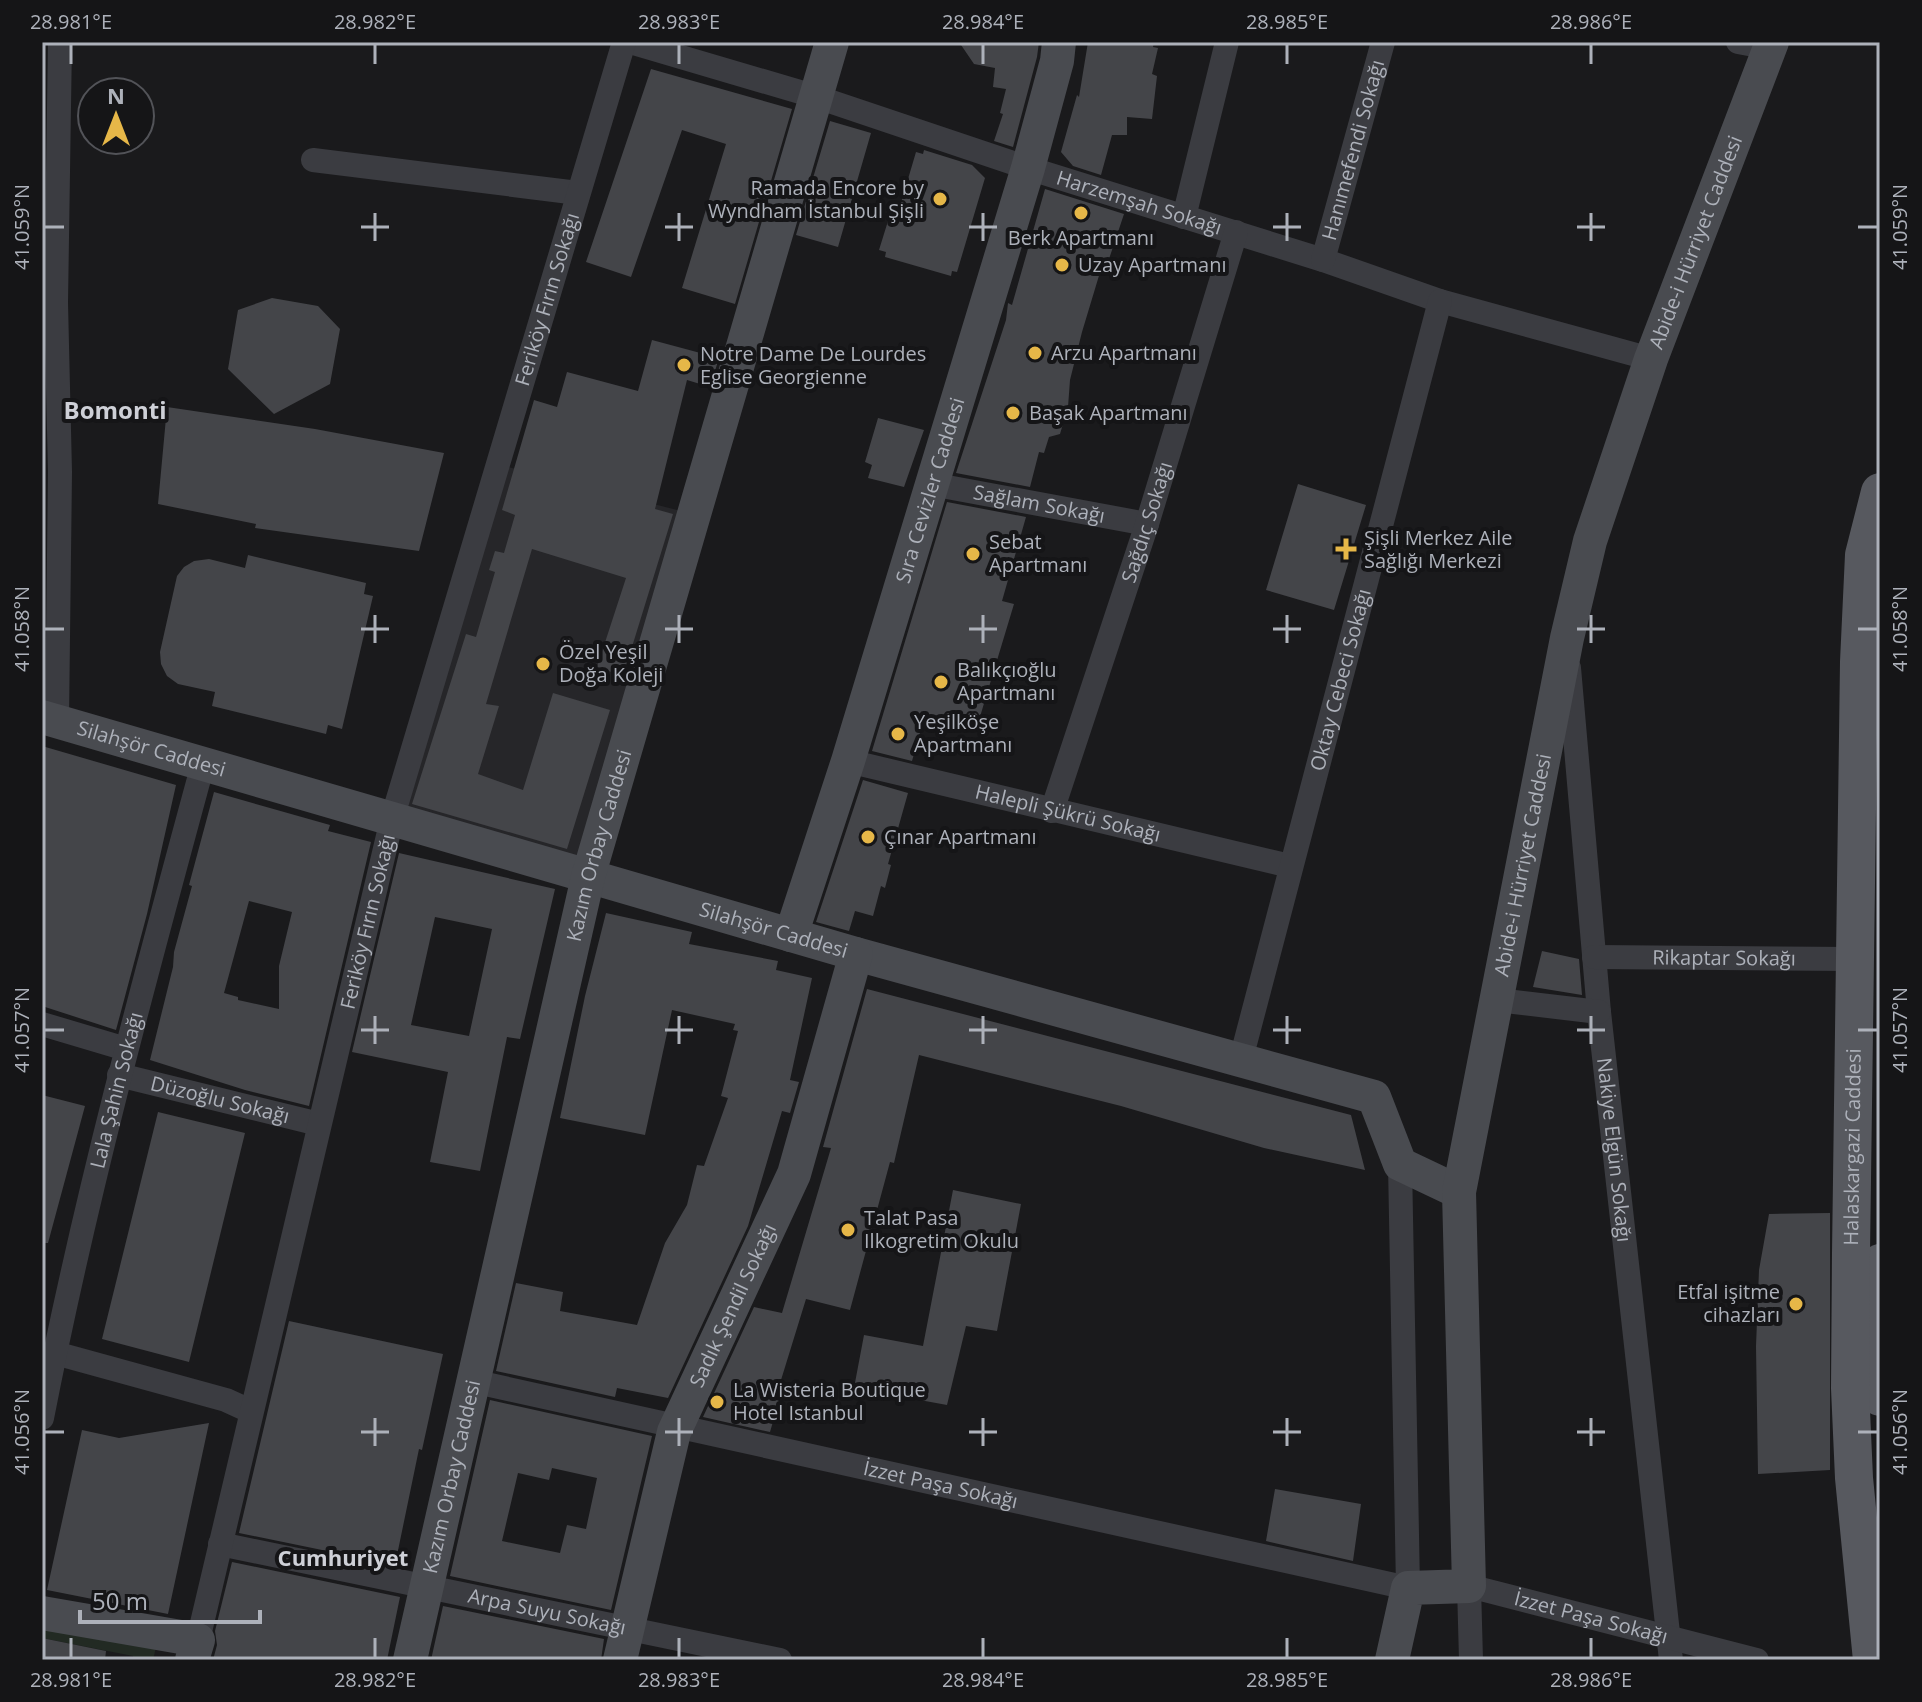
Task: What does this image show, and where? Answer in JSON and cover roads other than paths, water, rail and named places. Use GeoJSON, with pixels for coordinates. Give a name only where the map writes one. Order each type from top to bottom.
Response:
{"type":"FeatureCollection","features":[{"type":"Feature","properties":{"kind":"main road","name":"Halaskargazi Caddesi"},"geometry":{"type":"LineString","coordinates":[[1872,1660],[1854,1478],[1850,1388],[1858,688],[1880,492]]}},
{"type":"Feature","properties":{"kind":"main road","name":"Halaskargazi Caddesi"},"geometry":{"type":"LineString","coordinates":[[1880,1263],[1880,1397]]}},
{"type":"Feature","properties":{"kind":"street"},"geometry":{"type":"LineString","coordinates":[[49,719],[60,472],[49,301],[60,42]]}},
{"type":"Feature","properties":{"kind":"street","name":"Feriköy Fırın Sokağı"},"geometry":{"type":"LineString","coordinates":[[195,1650],[392,819],[624,42]]}},
{"type":"Feature","properties":{"kind":"street","name":"Harzemşah Sokağı"},"geometry":{"type":"LineString","coordinates":[[630,42],[817,97],[1028,168],[1323,260],[1440,301],[1651,359]]}},
{"type":"Feature","properties":{"kind":"street","name":"Kazım Orbay Caddesi"},"geometry":{"type":"LineString","coordinates":[[410,1660],[588,877],[832,42]]}},
{"type":"Feature","properties":{"kind":"street","name":"Sıra Cevizler Caddesi"},"geometry":{"type":"LineString","coordinates":[[791,935],[848,761],[1028,168],[1057,61],[1059,42]]}},
{"type":"Feature","properties":{"kind":"street"},"geometry":{"type":"LineString","coordinates":[[1184,217],[1227,42]]}},
{"type":"Feature","properties":{"kind":"street","name":"Hanımefendi Sokağı"},"geometry":{"type":"LineString","coordinates":[[1323,260],[1383,42]]}},
{"type":"Feature","properties":{"kind":"street","name":"Abide-i Hürriyet Caddesi"},"geometry":{"type":"LineString","coordinates":[[1469,1586],[1459,1192],[1567,638],[1590,541],[1760,44]]}},
{"type":"Feature","properties":{"kind":"street","name":"Feriköy Fırın Sokağı"},"geometry":{"type":"LineString","coordinates":[[313,160],[578,193]]}},
{"type":"Feature","properties":{"kind":"street","name":"Sağdıç Sokağı"},"geometry":{"type":"LineString","coordinates":[[1052,811],[1147,524],[1236,232]]}},
{"type":"Feature","properties":{"kind":"street","name":"Oktay Cebeci Sokağı"},"geometry":{"type":"LineString","coordinates":[[1241,1059],[1440,301]]}},
{"type":"Feature","properties":{"kind":"street","name":"Sağlam Sokağı"},"geometry":{"type":"LineString","coordinates":[[931,484],[1147,524]]}},
{"type":"Feature","properties":{"kind":"street","name":"Nakiye Elgün Sokağı"},"geometry":{"type":"LineString","coordinates":[[1567,638],[1599,1012],[1670,1650]]}},
{"type":"Feature","properties":{"kind":"street","name":"Silahşör Caddesi"},"geometry":{"type":"LineString","coordinates":[[49,719],[856,954],[1374,1097],[1400,1164]]}},
{"type":"Feature","properties":{"kind":"street","name":"Halepli Şükrü Sokağı"},"geometry":{"type":"LineString","coordinates":[[848,761],[1290,866]]}},
{"type":"Feature","properties":{"kind":"street","name":"Lala Şahin Sokağı"},"geometry":{"type":"LineString","coordinates":[[42,1418],[52,1338],[203,764]]}},
{"type":"Feature","properties":{"kind":"street","name":"Sadık Şendil Sokağı"},"geometry":{"type":"LineString","coordinates":[[623,1644],[677,1426],[794,1174],[856,954]]}},
{"type":"Feature","properties":{"kind":"street","name":"Rikaptar Sokağı"},"geometry":{"type":"LineString","coordinates":[[1594,957],[1853,959]]}},
{"type":"Feature","properties":{"kind":"street"},"geometry":{"type":"LineString","coordinates":[[1497,1000],[1599,1012]]}},
{"type":"Feature","properties":{"kind":"street"},"geometry":{"type":"LineString","coordinates":[[42,1024],[126,1049]]}},
{"type":"Feature","properties":{"kind":"street","name":"Düzoğlu Sokağı"},"geometry":{"type":"LineString","coordinates":[[119,1075],[319,1124]]}},
{"type":"Feature","properties":{"kind":"street"},"geometry":{"type":"LineString","coordinates":[[1392,1660],[1408,1588],[1400,1164],[1459,1192]]}},
{"type":"Feature","properties":{"kind":"street"},"geometry":{"type":"LineString","coordinates":[[52,1338],[250,1411]]}},
{"type":"Feature","properties":{"kind":"street","name":"İzzet Paşa Sokağı"},"geometry":{"type":"LineString","coordinates":[[472,1381],[1408,1588]]}},
{"type":"Feature","properties":{"kind":"street","name":"Arpa Suyu Sokağı"},"geometry":{"type":"LineString","coordinates":[[220,1544],[426,1587],[623,1644],[780,1660]]}},
{"type":"Feature","properties":{"kind":"street"},"geometry":{"type":"LineString","coordinates":[[1408,1588],[1469,1586],[1471,1660]]}},
{"type":"Feature","properties":{"kind":"street","name":"İzzet Paşa Sokağı"},"geometry":{"type":"LineString","coordinates":[[1469,1586],[1670,1650],[1757,1660]]}},
{"type":"Feature","properties":{"kind":"street"},"geometry":{"type":"LineString","coordinates":[[42,1613],[195,1650]]}},
{"type":"Feature","properties":{"kind":"place","name":"Ramada Encore by Wyndham İstanbul Şişli"},"geometry":{"type":"Point","coordinates":[940,199]}},
{"type":"Feature","properties":{"kind":"place","name":"Berk Apartmanı"},"geometry":{"type":"Point","coordinates":[1081,213]}},
{"type":"Feature","properties":{"kind":"place","name":"Uzay Apartmanı"},"geometry":{"type":"Point","coordinates":[1062,265]}},
{"type":"Feature","properties":{"kind":"place","name":"Arzu Apartmanı"},"geometry":{"type":"Point","coordinates":[1035,353]}},
{"type":"Feature","properties":{"kind":"place","name":"Notre Dame De Lourdes Eglise Georgienne"},"geometry":{"type":"Point","coordinates":[684,365]}},
{"type":"Feature","properties":{"kind":"place","name":"Başak Apartmanı"},"geometry":{"type":"Point","coordinates":[1013,413]}},
{"type":"Feature","properties":{"kind":"place","name":"Şişli Merkez Aile Sağlığı Merkezi"},"geometry":{"type":"Point","coordinates":[1346,549]}},
{"type":"Feature","properties":{"kind":"place","name":"Sebat Apartmanı"},"geometry":{"type":"Point","coordinates":[973,554]}},
{"type":"Feature","properties":{"kind":"place","name":"Özel Yeşil Doğa Koleji"},"geometry":{"type":"Point","coordinates":[543,664]}},
{"type":"Feature","properties":{"kind":"place","name":"Balıkçıoğlu Apartmanı"},"geometry":{"type":"Point","coordinates":[941,682]}},
{"type":"Feature","properties":{"kind":"place","name":"Yeşilköşe Apartmanı"},"geometry":{"type":"Point","coordinates":[898,734]}},
{"type":"Feature","properties":{"kind":"place","name":"Çınar Apartmanı"},"geometry":{"type":"Point","coordinates":[868,837]}},
{"type":"Feature","properties":{"kind":"place","name":"Talat Pasa Ilkogretim Okulu"},"geometry":{"type":"Point","coordinates":[848,1230]}},
{"type":"Feature","properties":{"kind":"place","name":"Etfal işitme cihazları"},"geometry":{"type":"Point","coordinates":[1796,1304]}},
{"type":"Feature","properties":{"kind":"place","name":"La Wisteria Boutique Hotel Istanbul"},"geometry":{"type":"Point","coordinates":[717,1402]}},
{"type":"Feature","properties":{"kind":"district","name":"Bomonti"},"geometry":{"type":"Point","coordinates":[115,411]}},
{"type":"Feature","properties":{"kind":"district","name":"Cumhuriyet"},"geometry":{"type":"Point","coordinates":[343,1558]}}]}
